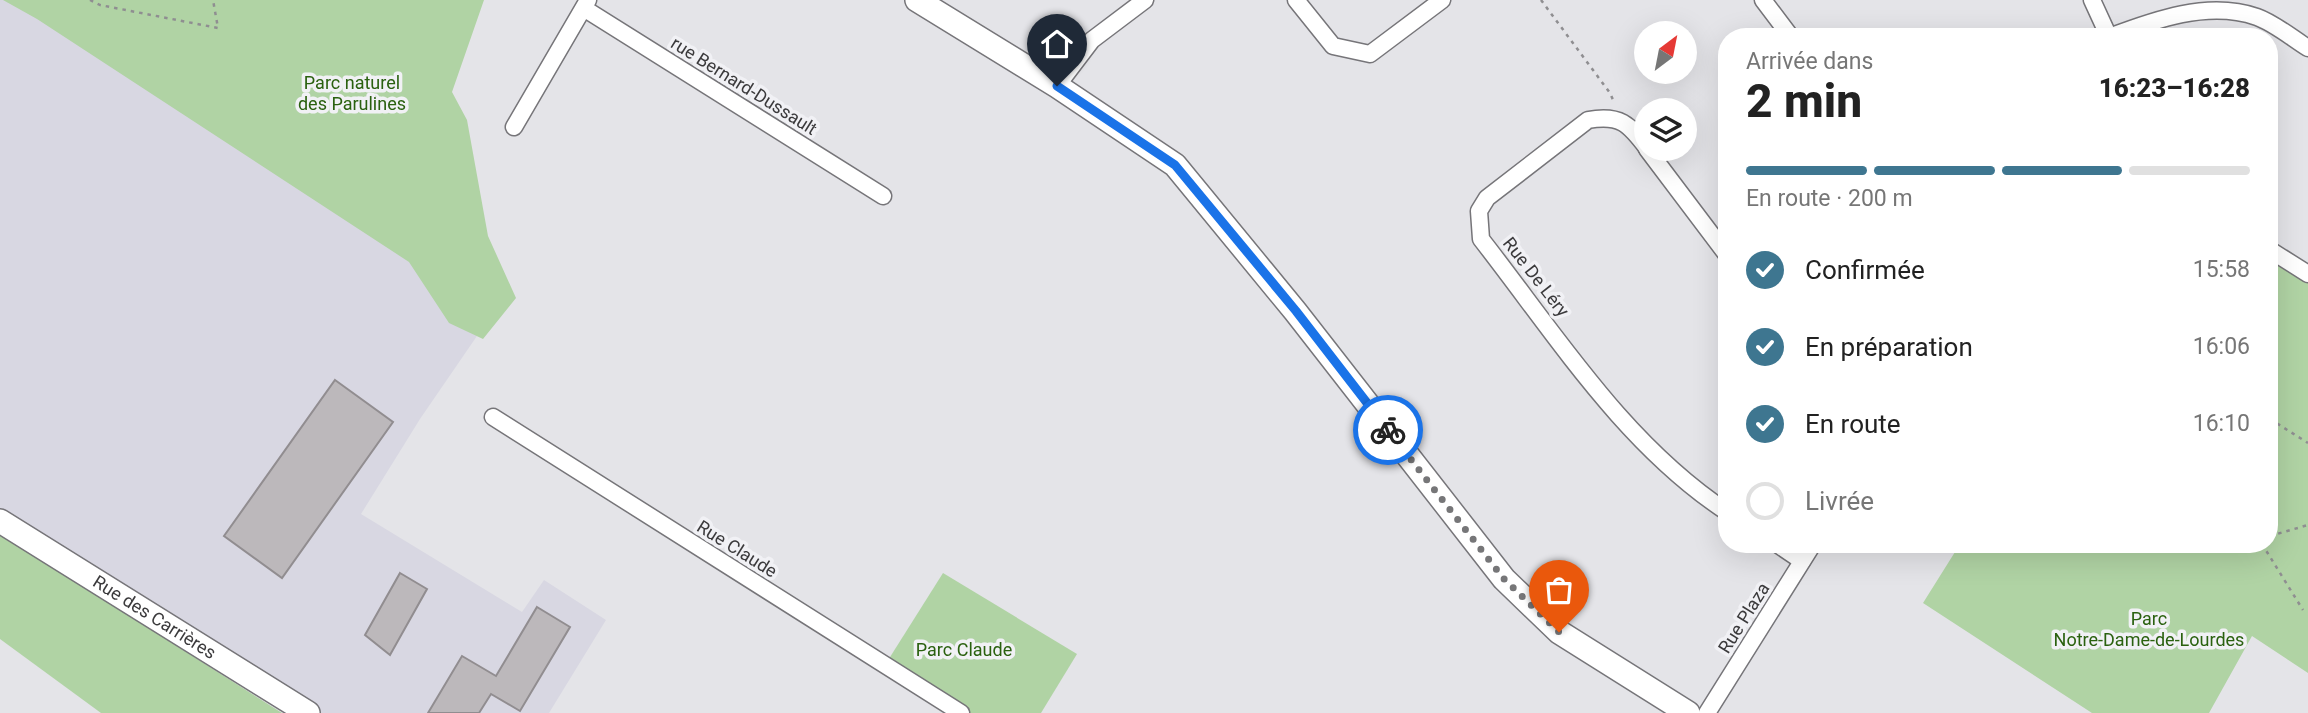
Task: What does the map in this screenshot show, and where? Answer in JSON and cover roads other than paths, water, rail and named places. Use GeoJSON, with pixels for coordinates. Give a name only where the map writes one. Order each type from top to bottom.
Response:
{"type":"FeatureCollection","features":[{"type":"Feature","properties":{"kind":"street"},"geometry":{"type":"LineString","coordinates":[[917,0],[1057,86],[1175,165],[1296,311],[1504,579],[1559,632],[1688,713]]}},
{"type":"Feature","properties":{"kind":"street"},"geometry":{"type":"LineString","coordinates":[[1057,86],[1092,40],[1145,0]]}},
{"type":"Feature","properties":{"kind":"street"},"geometry":{"type":"LineString","coordinates":[[1296,0],[1333,46],[1370,54],[1442,0]]}},
{"type":"Feature","properties":{"kind":"street"},"geometry":{"type":"LineString","coordinates":[[1763,0],[1784,28]]}},
{"type":"Feature","properties":{"kind":"street"},"geometry":{"type":"LineString","coordinates":[[2092,0],[2105,28]]}},
{"type":"Feature","properties":{"kind":"street"},"geometry":{"type":"LineString","coordinates":[[514,127],[586,4]]}},
{"type":"Feature","properties":{"kind":"street","name":"rue Bernard-Dussault"},"geometry":{"type":"LineString","coordinates":[[586,4],[883,195]]}},
{"type":"Feature","properties":{"kind":"street"},"geometry":{"type":"LineString","coordinates":[[2134,28],[2170,15],[2215,9],[2257,16],[2276,28]]}},
{"type":"Feature","properties":{"kind":"street"},"geometry":{"type":"LineString","coordinates":[[2278,29],[2308,48]]}},
{"type":"Feature","properties":{"kind":"street","name":"Rue De Léry"},"geometry":{"type":"LineString","coordinates":[[1634,130],[1621,121],[1605,117],[1588,120],[1487,198],[1479,211],[1481,239],[1635,436],[1696,491],[1718,506]]}},
{"type":"Feature","properties":{"kind":"street"},"geometry":{"type":"LineString","coordinates":[[1657,161],[1718,242]]}},
{"type":"Feature","properties":{"kind":"street"},"geometry":{"type":"LineString","coordinates":[[2278,255],[2308,274]]}},
{"type":"Feature","properties":{"kind":"street","name":"Rue Claude"},"geometry":{"type":"LineString","coordinates":[[493,416],[961,713]]}},
{"type":"Feature","properties":{"kind":"street","name":"Rue des Carrières"},"geometry":{"type":"LineString","coordinates":[[0,521],[308,713]]}},
{"type":"Feature","properties":{"kind":"street"},"geometry":{"type":"LineString","coordinates":[[1790,553],[1802,561]]}},
{"type":"Feature","properties":{"kind":"street","name":"Rue Plaza"},"geometry":{"type":"LineString","coordinates":[[1707,713],[1807,553]]}},
{"type":"Feature","properties":{"kind":"park label","name":"Parc naturel des Parulines"},"geometry":{"type":"Point","coordinates":[352,93]}},
{"type":"Feature","properties":{"kind":"park label","name":"Parc Notre-Dame-de-Lourdes"},"geometry":{"type":"Point","coordinates":[2149,629]}},
{"type":"Feature","properties":{"kind":"park label","name":"Parc Claude"},"geometry":{"type":"Point","coordinates":[964,650]}}]}
